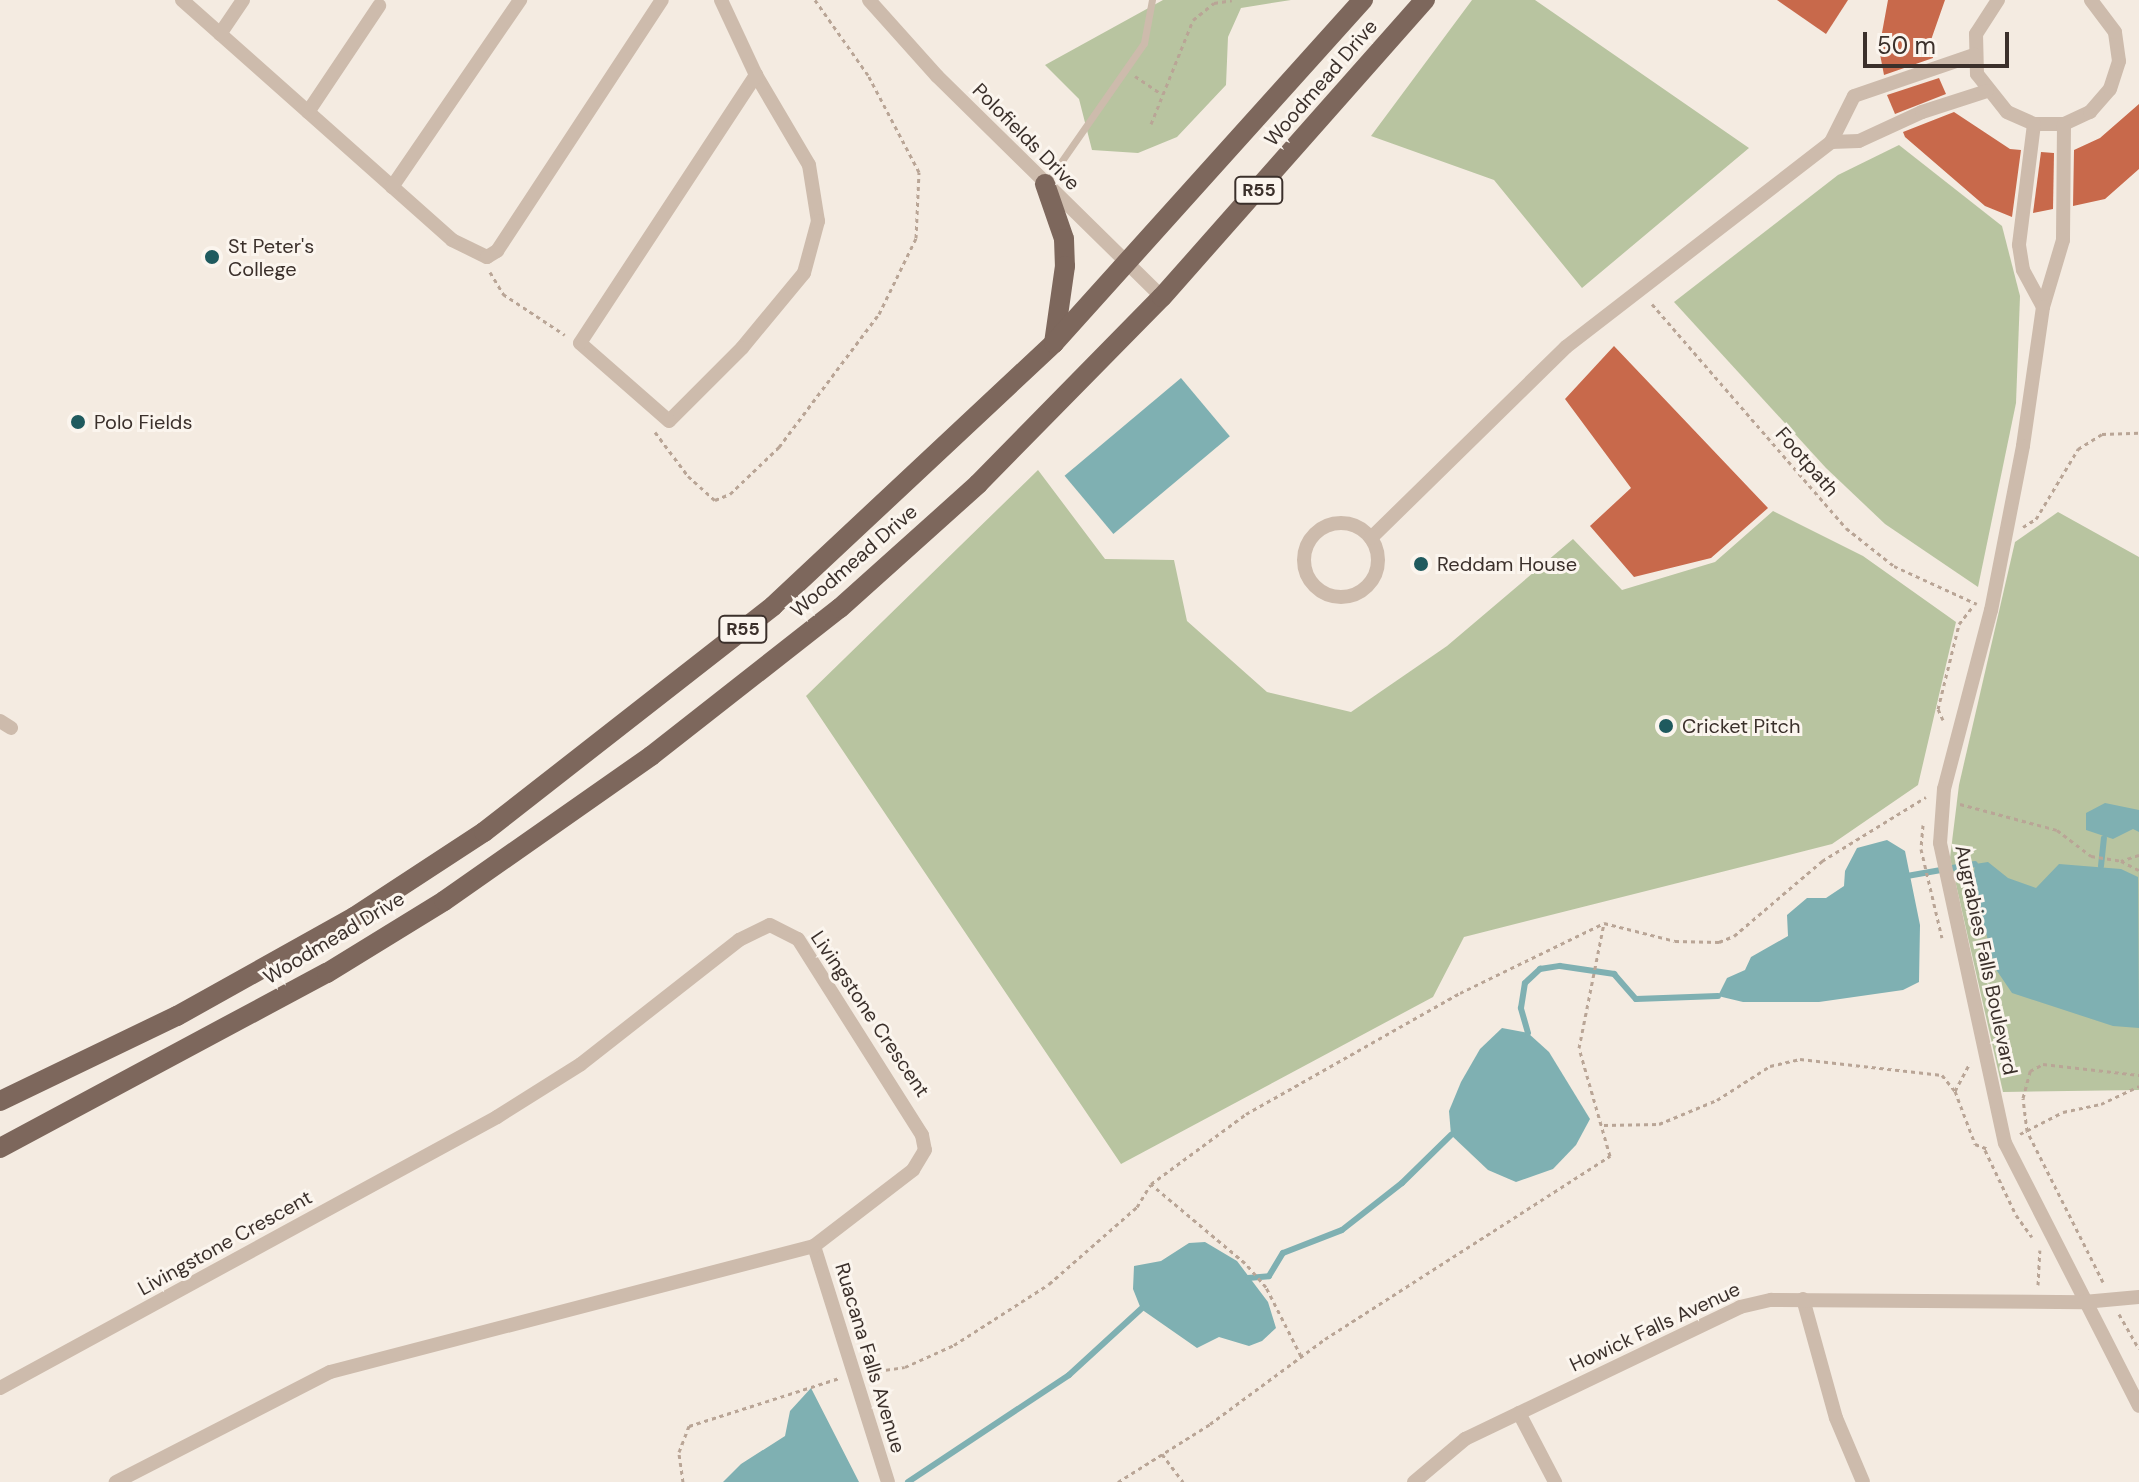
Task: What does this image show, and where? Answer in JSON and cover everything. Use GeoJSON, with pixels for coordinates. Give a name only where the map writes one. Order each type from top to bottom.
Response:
{"type":"FeatureCollection","features":[{"type":"Feature","properties":{"kind":"main road","name":"Woodmead Drive"},"geometry":{"type":"LineString","coordinates":[[0,1101],[177,1016],[354,917],[484,832],[773,606],[1054,343],[1363,0]]}},
{"type":"Feature","properties":{"kind":"main road","name":"Woodmead Drive"},"geometry":{"type":"LineString","coordinates":[[0,1148],[327,973],[559,823],[840,608],[978,484],[1162,297],[1425,0]]}},
{"type":"Feature","properties":{"kind":"main road"},"geometry":{"type":"LineString","coordinates":[[1045,184],[1064,239],[1065,266],[1054,343]]}},
{"type":"Feature","properties":{"kind":"street"},"geometry":{"type":"LineString","coordinates":[[182,0],[452,240],[487,257],[497,251],[662,0]]}},
{"type":"Feature","properties":{"kind":"street"},"geometry":{"type":"LineString","coordinates":[[220,34],[243,0]]}},
{"type":"Feature","properties":{"kind":"street"},"geometry":{"type":"LineString","coordinates":[[392,187],[520,0]]}},
{"type":"Feature","properties":{"kind":"street"},"geometry":{"type":"LineString","coordinates":[[721,0],[756,75],[809,165],[818,221],[804,273],[681,414],[669,421],[580,343],[756,75]]}},
{"type":"Feature","properties":{"kind":"street","name":"Polofields Drive"},"geometry":{"type":"LineString","coordinates":[[869,0],[1045,184],[1162,297]]}},
{"type":"Feature","properties":{"kind":"street"},"geometry":{"type":"LineString","coordinates":[[1998,0],[1976,34],[1974,55],[1987,91],[2007,112],[2034,124],[2064,124],[2090,112],[2100,100],[2119,61],[2115,32],[2099,2]]}},
{"type":"Feature","properties":{"kind":"street"},"geometry":{"type":"LineString","coordinates":[[308,112],[379,6]]}},
{"type":"Feature","properties":{"kind":"street"},"geometry":{"type":"LineString","coordinates":[[1371,538],[1566,347],[1638,287],[1831,142],[1859,93],[1974,55]]}},
{"type":"Feature","properties":{"kind":"street"},"geometry":{"type":"LineString","coordinates":[[1831,142],[1870,137],[1922,112],[1987,91]]}},
{"type":"Feature","properties":{"kind":"street"},"geometry":{"type":"LineString","coordinates":[[2034,124],[2019,245],[2030,286],[2043,307]]}},
{"type":"Feature","properties":{"kind":"street","name":"Augrabies Falls Boulevard"},"geometry":{"type":"LineString","coordinates":[[2064,124],[2065,223],[2043,307],[1991,610],[1943,799],[1940,843],[1948,895],[2005,1143],[2139,1406]]}},
{"type":"Feature","properties":{"kind":"street"},"geometry":{"type":"LineString","coordinates":[[1345,523],[1371,538],[1378,567],[1366,588],[1333,596],[1313,583],[1305,560],[1312,537],[1321,529],[1345,523]]}},
{"type":"Feature","properties":{"kind":"street","name":"Livingstone Crescent"},"geometry":{"type":"LineString","coordinates":[[0,1388],[497,1117],[581,1064],[739,940],[770,925],[798,939],[914,1116],[925,1150],[913,1170],[814,1246],[330,1372],[116,1482]]}},
{"type":"Feature","properties":{"kind":"street","name":"Ruacana Falls Avenue"},"geometry":{"type":"LineString","coordinates":[[814,1246],[888,1482]]}},
{"type":"Feature","properties":{"kind":"street","name":"Howick Falls Avenue"},"geometry":{"type":"LineString","coordinates":[[1414,1482],[1465,1439],[1740,1307],[1803,1299],[2084,1302],[2139,1297]]}},
{"type":"Feature","properties":{"kind":"street"},"geometry":{"type":"LineString","coordinates":[[1803,1299],[1836,1418],[1863,1482]]}},
{"type":"Feature","properties":{"kind":"street"},"geometry":{"type":"LineString","coordinates":[[1519,1413],[1555,1482]]}},
{"type":"Feature","properties":{"kind":"lane"},"geometry":{"type":"LineString","coordinates":[[1045,184],[1144,43],[1152,0]]}},
{"type":"Feature","properties":{"kind":"path"},"geometry":{"type":"LineString","coordinates":[[647,402],[660,442],[688,476],[715,500],[730,494],[779,447],[879,314],[916,238],[919,172],[868,75],[815,0]]}},
{"type":"Feature","properties":{"kind":"path"},"geometry":{"type":"LineString","coordinates":[[1151,124],[1193,20],[1214,3],[1232,0]]}},
{"type":"Feature","properties":{"kind":"path"},"geometry":{"type":"LineString","coordinates":[[1126,69],[1162,94]]}},
{"type":"Feature","properties":{"kind":"path"},"geometry":{"type":"LineString","coordinates":[[487,257],[490,276],[503,294],[580,343]]}},
{"type":"Feature","properties":{"kind":"path","name":"Footpath"},"geometry":{"type":"LineString","coordinates":[[1638,287],[1846,528],[1894,566],[1991,610]]}},
{"type":"Feature","properties":{"kind":"path"},"geometry":{"type":"LineString","coordinates":[[2007,527],[2030,526],[2067,463],[2090,440],[2139,433]]}},
{"type":"Feature","properties":{"kind":"path"},"geometry":{"type":"LineString","coordinates":[[1945,725],[1938,709],[1959,624],[1975,603]]}},
{"type":"Feature","properties":{"kind":"path"},"geometry":{"type":"LineString","coordinates":[[683,1482],[679,1452],[689,1426],[853,1374],[905,1367],[942,1350],[1037,1292],[1137,1207],[1151,1184],[1246,1114],[1460,993],[1604,923],[1675,941],[1719,942],[1748,926],[1822,861],[1928,796],[2057,830],[2091,856],[2121,861],[2139,870]]}},
{"type":"Feature","properties":{"kind":"path"},"geometry":{"type":"LineString","coordinates":[[1921,849],[1944,946]]}},
{"type":"Feature","properties":{"kind":"path"},"geometry":{"type":"LineString","coordinates":[[2121,861],[2139,855]]}},
{"type":"Feature","properties":{"kind":"path"},"geometry":{"type":"LineString","coordinates":[[1118,1482],[1301,1356],[1610,1156],[1604,1125],[1579,1048],[1604,923]]}},
{"type":"Feature","properties":{"kind":"path"},"geometry":{"type":"LineString","coordinates":[[1955,1091],[1968,1071],[1967,1053]]}},
{"type":"Feature","properties":{"kind":"path"},"geometry":{"type":"LineString","coordinates":[[1604,1125],[1659,1124],[1789,1059],[1942,1075],[1955,1091],[1975,1144],[1985,1150],[2016,1215],[2038,1244],[2040,1284],[2007,1302]]}},
{"type":"Feature","properties":{"kind":"path"},"geometry":{"type":"LineString","coordinates":[[2139,1075],[2034,1066],[2023,1098],[2027,1131],[2139,1349]]}},
{"type":"Feature","properties":{"kind":"path"},"geometry":{"type":"LineString","coordinates":[[1985,1150],[2005,1143],[2063,1112],[2101,1104],[2139,1086]]}},
{"type":"Feature","properties":{"kind":"path"},"geometry":{"type":"LineString","coordinates":[[1151,1184],[1248,1266],[1266,1287],[1301,1356]]}},
{"type":"Feature","properties":{"kind":"path"},"geometry":{"type":"LineString","coordinates":[[1162,1454],[1183,1482]]}},
{"type":"Feature","properties":{"kind":"green space"},"geometry":{"type":"Polygon","coordinates":[[[1163,0],[1291,0],[1241,8],[1228,37],[1226,85],[1177,137],[1138,153],[1092,150],[1079,99],[1045,65],[1163,0]]]}},
{"type":"Feature","properties":{"kind":"green space"},"geometry":{"type":"Polygon","coordinates":[[[1472,0],[1535,0],[1749,148],[1582,288],[1494,180],[1371,136],[1472,0]]]}},
{"type":"Feature","properties":{"kind":"green space"},"geometry":{"type":"Polygon","coordinates":[[[1899,145],[2002,226],[2020,296],[2016,403],[1978,587],[1885,524],[1826,468],[1674,302],[1838,175],[1899,145]]]}},
{"type":"Feature","properties":{"kind":"green space"},"geometry":{"type":"Polygon","coordinates":[[[1038,470],[1105,559],[1174,560],[1187,621],[1267,692],[1351,712],[1447,646],[1573,539],[1622,590],[1715,562],[1773,511],[1863,556],[1956,622],[1918,785],[1832,844],[1464,937],[1433,997],[1121,1164],[806,696],[1038,470]]]}},
{"type":"Feature","properties":{"kind":"green space"},"geometry":{"type":"Polygon","coordinates":[[[2058,512],[2139,557],[2139,1090],[2003,1092],[1950,858],[1959,785],[2015,542],[2058,512]]]}},
{"type":"Feature","properties":{"kind":"water"},"geometry":{"type":"Polygon","coordinates":[[[1181,378],[1230,436],[1113,534],[1065,476],[1181,378]]]}},
{"type":"Feature","properties":{"kind":"water"},"geometry":{"type":"Polygon","coordinates":[[[2105,803],[2139,810],[2139,832],[2133,829],[2113,839],[2086,830],[2086,813],[2105,803]]]}},
{"type":"Feature","properties":{"kind":"water"},"geometry":{"type":"Polygon","coordinates":[[[1887,840],[1905,851],[1920,925],[1919,982],[1903,990],[1819,1002],[1743,1002],[1718,996],[1727,978],[1745,970],[1751,957],[1788,936],[1787,915],[1807,898],[1826,898],[1844,886],[1845,871],[1857,848],[1887,840]]]}},
{"type":"Feature","properties":{"kind":"water"},"geometry":{"type":"Polygon","coordinates":[[[1988,862],[2008,878],[2036,888],[2059,864],[2121,869],[2138,877],[2139,1028],[2113,1026],[2012,993],[1995,968],[1973,881],[1975,864],[1988,862]]]}},
{"type":"Feature","properties":{"kind":"water"},"geometry":{"type":"Polygon","coordinates":[[[1502,1028],[1528,1033],[1549,1052],[1590,1119],[1576,1145],[1553,1169],[1516,1182],[1488,1170],[1451,1135],[1449,1111],[1461,1082],[1480,1049],[1502,1028]]]}},
{"type":"Feature","properties":{"kind":"water"},"geometry":{"type":"Polygon","coordinates":[[[1205,1242],[1237,1261],[1268,1302],[1276,1328],[1262,1341],[1249,1346],[1219,1337],[1197,1348],[1141,1309],[1133,1289],[1134,1266],[1161,1261],[1189,1243],[1205,1242]]]}},
{"type":"Feature","properties":{"kind":"water"},"geometry":{"type":"Polygon","coordinates":[[[811,1388],[859,1482],[723,1482],[741,1464],[785,1436],[790,1411],[811,1388]]]}},
{"type":"Feature","properties":{"kind":"building"},"geometry":{"type":"Polygon","coordinates":[[[1777,0],[1848,0],[1826,34],[1777,0]]]}},
{"type":"Feature","properties":{"kind":"building"},"geometry":{"type":"Polygon","coordinates":[[[1888,0],[1945,0],[1931,40],[1933,58],[1884,75],[1879,49],[1888,0]]]}},
{"type":"Feature","properties":{"kind":"building"},"geometry":{"type":"Polygon","coordinates":[[[1939,78],[1946,94],[1895,114],[1887,95],[1939,78]]]}},
{"type":"Feature","properties":{"kind":"building"},"geometry":{"type":"Polygon","coordinates":[[[2139,104],[2139,169],[2105,199],[2073,206],[2074,150],[2100,138],[2139,104]]]}},
{"type":"Feature","properties":{"kind":"building"},"geometry":{"type":"Polygon","coordinates":[[[1954,112],[2010,149],[2021,150],[2012,217],[1985,206],[1905,137],[1903,132],[1954,112]]]}},
{"type":"Feature","properties":{"kind":"building"},"geometry":{"type":"Polygon","coordinates":[[[2041,152],[2054,153],[2053,209],[2033,213],[2041,152]]]}},
{"type":"Feature","properties":{"kind":"building"},"geometry":{"type":"Polygon","coordinates":[[[1614,346],[1768,508],[1711,558],[1634,577],[1590,526],[1631,488],[1565,399],[1614,346]]]}},
{"type":"Feature","properties":{"kind":"waterway"},"geometry":{"type":"LineString","coordinates":[[2101,866],[2104,838]]}},
{"type":"Feature","properties":{"kind":"waterway"},"geometry":{"type":"LineString","coordinates":[[1907,876],[1975,864]]}},
{"type":"Feature","properties":{"kind":"waterway"},"geometry":{"type":"LineString","coordinates":[[1528,1033],[1521,1008],[1525,983],[1540,969],[1560,966],[1614,974],[1636,999],[1718,996]]}},
{"type":"Feature","properties":{"kind":"waterway"},"geometry":{"type":"LineString","coordinates":[[1248,1278],[1269,1276],[1283,1253],[1342,1230],[1402,1183],[1451,1135]]}},
{"type":"Feature","properties":{"kind":"waterway"},"geometry":{"type":"LineString","coordinates":[[908,1482],[1069,1375],[1141,1309]]}},
{"type":"Feature","properties":{"kind":"place","name":"St Peter's College"},"geometry":{"type":"Point","coordinates":[212,257]}},
{"type":"Feature","properties":{"kind":"place","name":"Polo Fields"},"geometry":{"type":"Point","coordinates":[78,422]}},
{"type":"Feature","properties":{"kind":"place","name":"Reddam House"},"geometry":{"type":"Point","coordinates":[1421,564]}},
{"type":"Feature","properties":{"kind":"place","name":"Cricket Pitch"},"geometry":{"type":"Point","coordinates":[1666,726]}}]}
